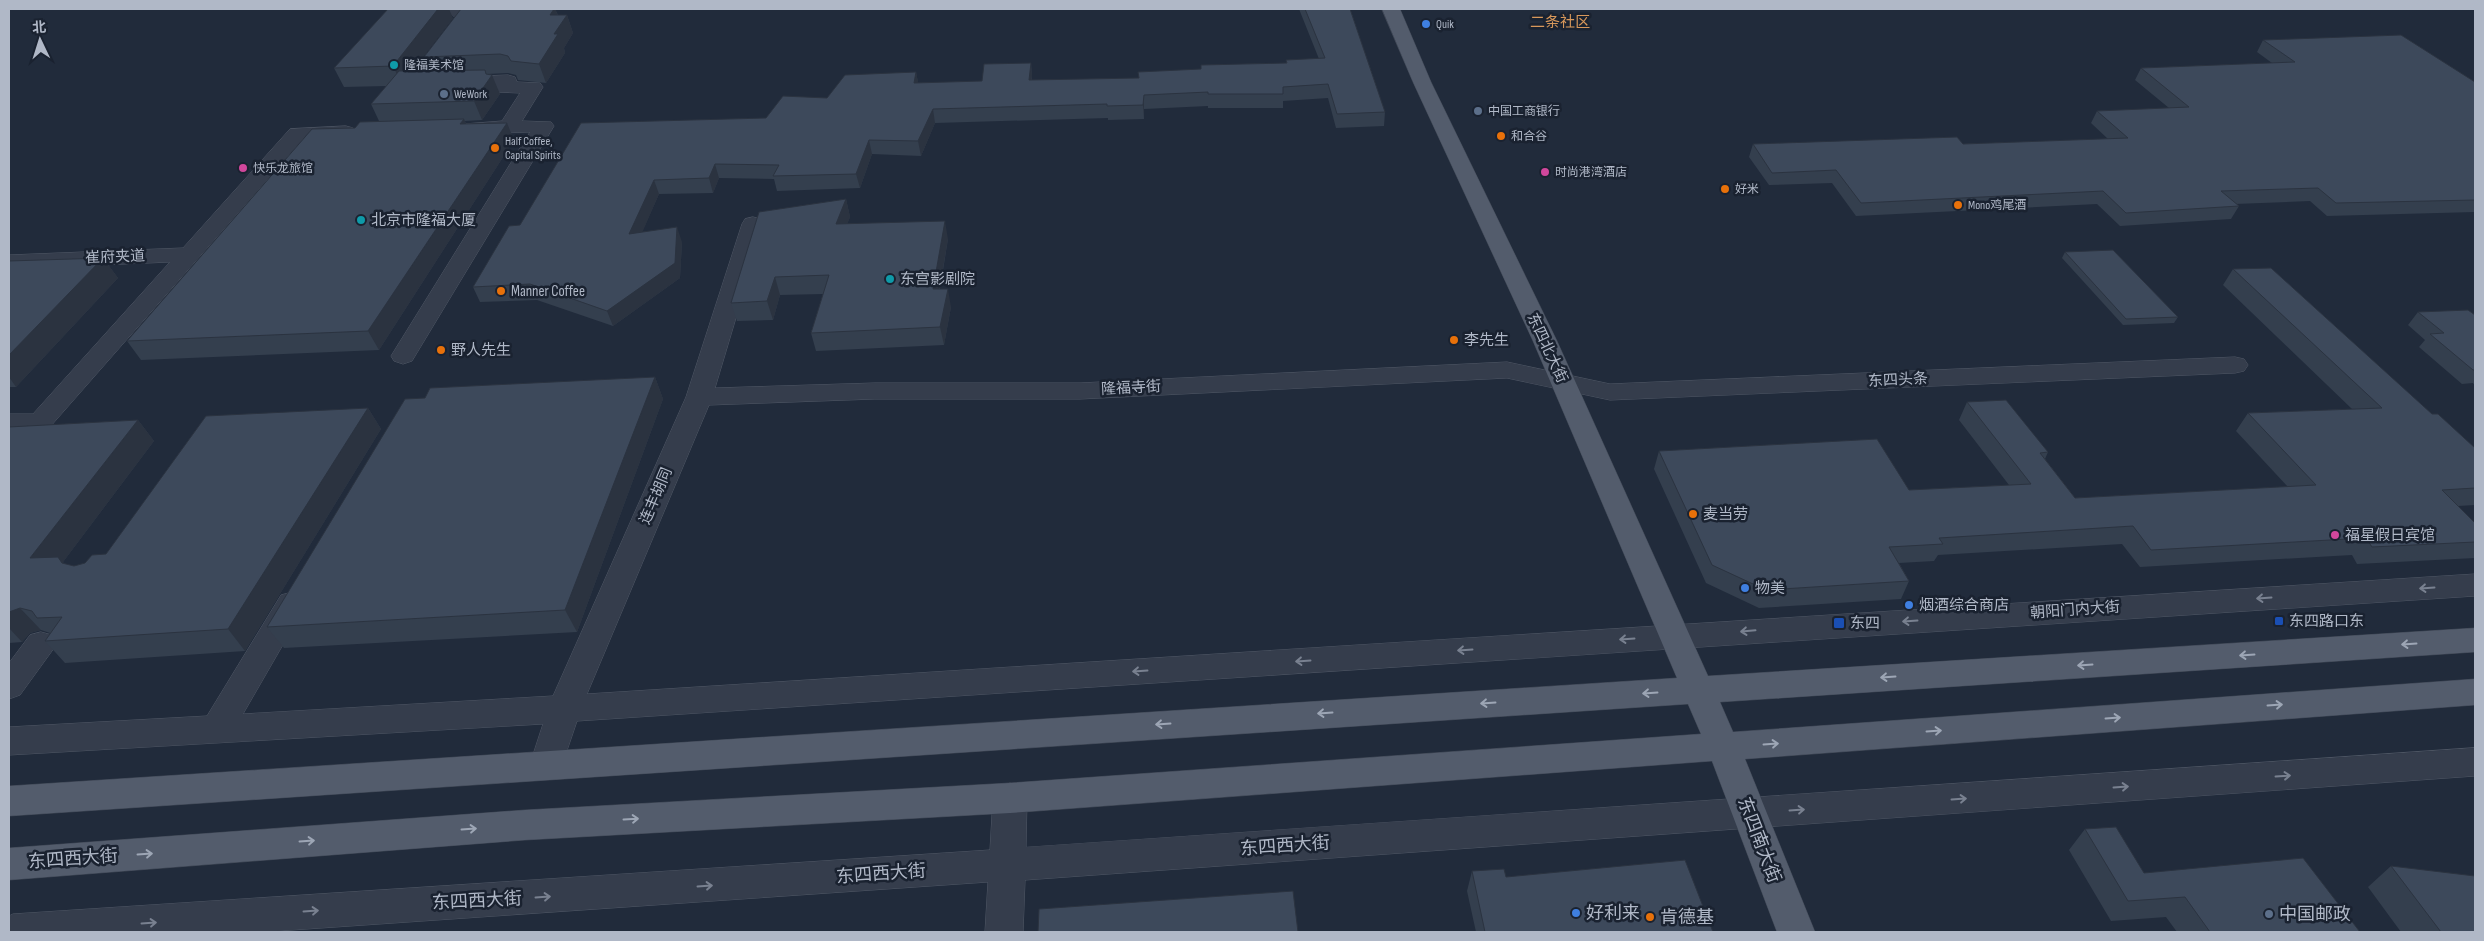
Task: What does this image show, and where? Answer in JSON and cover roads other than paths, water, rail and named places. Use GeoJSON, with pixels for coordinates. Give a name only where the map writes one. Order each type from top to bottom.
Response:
{"type":"FeatureCollection","features":[{"type":"Feature","properties":{"kind":"main road","name":"东四北大街"},"geometry":{"type":"LineString","coordinates":[[1391,9],[1422,82],[1563,380],[1698,689]]}},
{"type":"Feature","properties":{"kind":"main road"},"geometry":{"type":"LineString","coordinates":[[9,801],[547,764],[2475,640]]}},
{"type":"Feature","properties":{"kind":"main road","name":"东四南大街"},"geometry":{"type":"LineString","coordinates":[[1698,689],[1796,932]]}},
{"type":"Feature","properties":{"kind":"main road"},"geometry":{"type":"LineString","coordinates":[[1723,747],[2475,692]]}},
{"type":"Feature","properties":{"kind":"main road","name":"东四西大街"},"geometry":{"type":"LineString","coordinates":[[9,864],[525,825],[1010,798],[1723,747]]}},
{"type":"Feature","properties":{"kind":"street"},"geometry":{"type":"LineString","coordinates":[[456,9],[464,18],[413,84],[508,81],[503,88],[533,87],[508,127]]}},
{"type":"Feature","properties":{"kind":"street"},"geometry":{"type":"LineString","coordinates":[[402,356],[544,126],[450,129]]}},
{"type":"Feature","properties":{"kind":"street"},"geometry":{"type":"LineString","coordinates":[[9,423],[40,422],[297,133],[364,131]]}},
{"type":"Feature","properties":{"kind":"street","name":"连丰胡同"},"geometry":{"type":"LineString","coordinates":[[547,764],[564,709],[699,397],[753,224]]}},
{"type":"Feature","properties":{"kind":"street","name":"崔府夹道"},"geometry":{"type":"LineString","coordinates":[[9,262],[191,254]]}},
{"type":"Feature","properties":{"kind":"street","name":"东四头条"},"geometry":{"type":"LineString","coordinates":[[1563,380],[1610,392],[2235,365]]}},
{"type":"Feature","properties":{"kind":"street","name":"隆福寺街"},"geometry":{"type":"LineString","coordinates":[[699,397],[876,391],[1080,391],[1507,370],[1563,380]]}},
{"type":"Feature","properties":{"kind":"street"},"geometry":{"type":"LineString","coordinates":[[216,730],[308,576]]}},
{"type":"Feature","properties":{"kind":"street","name":"朝阳门内大街"},"geometry":{"type":"LineString","coordinates":[[1676,636],[2475,585]]}},
{"type":"Feature","properties":{"kind":"street"},"geometry":{"type":"LineString","coordinates":[[9,741],[564,709],[1676,636]]}},
{"type":"Feature","properties":{"kind":"street"},"geometry":{"type":"LineString","coordinates":[[9,686],[41,644]]}},
{"type":"Feature","properties":{"kind":"street"},"geometry":{"type":"LineString","coordinates":[[1748,814],[2475,762]]}},
{"type":"Feature","properties":{"kind":"street"},"geometry":{"type":"LineString","coordinates":[[1004,932],[1010,798]]}},
{"type":"Feature","properties":{"kind":"street","name":"东四西大街"},"geometry":{"type":"LineString","coordinates":[[13,932],[1748,814]]}},
{"type":"Feature","properties":{"kind":"place","name":"Quik"},"geometry":{"type":"Point","coordinates":[1426,24]}},
{"type":"Feature","properties":{"kind":"place","name":"隆福美术馆"},"geometry":{"type":"Point","coordinates":[394,65]}},
{"type":"Feature","properties":{"kind":"place","name":"WeWork"},"geometry":{"type":"Point","coordinates":[444,94]}},
{"type":"Feature","properties":{"kind":"place","name":"中国工商银行"},"geometry":{"type":"Point","coordinates":[1478,111]}},
{"type":"Feature","properties":{"kind":"place","name":"和合谷"},"geometry":{"type":"Point","coordinates":[1501,136]}},
{"type":"Feature","properties":{"kind":"place","name":"Half Coffee, Capital Spirits"},"geometry":{"type":"Point","coordinates":[495,148]}},
{"type":"Feature","properties":{"kind":"place","name":"快乐龙旅馆"},"geometry":{"type":"Point","coordinates":[243,168]}},
{"type":"Feature","properties":{"kind":"place","name":"时尚港湾酒店"},"geometry":{"type":"Point","coordinates":[1545,172]}},
{"type":"Feature","properties":{"kind":"place","name":"好米"},"geometry":{"type":"Point","coordinates":[1725,189]}},
{"type":"Feature","properties":{"kind":"place","name":"Mono鸡尾酒"},"geometry":{"type":"Point","coordinates":[1958,205]}},
{"type":"Feature","properties":{"kind":"place","name":"北京市隆福大厦"},"geometry":{"type":"Point","coordinates":[361,220]}},
{"type":"Feature","properties":{"kind":"place","name":"东宫影剧院"},"geometry":{"type":"Point","coordinates":[890,279]}},
{"type":"Feature","properties":{"kind":"place","name":"Manner Coffee"},"geometry":{"type":"Point","coordinates":[501,291]}},
{"type":"Feature","properties":{"kind":"place","name":"李先生"},"geometry":{"type":"Point","coordinates":[1454,340]}},
{"type":"Feature","properties":{"kind":"place","name":"野人先生"},"geometry":{"type":"Point","coordinates":[441,350]}},
{"type":"Feature","properties":{"kind":"place","name":"麦当劳"},"geometry":{"type":"Point","coordinates":[1693,514]}},
{"type":"Feature","properties":{"kind":"place","name":"福星假日宾馆"},"geometry":{"type":"Point","coordinates":[2335,535]}},
{"type":"Feature","properties":{"kind":"place","name":"物美"},"geometry":{"type":"Point","coordinates":[1745,588]}},
{"type":"Feature","properties":{"kind":"place","name":"烟酒综合商店"},"geometry":{"type":"Point","coordinates":[1909,605]}},
{"type":"Feature","properties":{"kind":"place","name":"东四路口东"},"geometry":{"type":"Point","coordinates":[2279,621]}},
{"type":"Feature","properties":{"kind":"place","name":"东四"},"geometry":{"type":"Point","coordinates":[1839,623]}},
{"type":"Feature","properties":{"kind":"place","name":"好利来"},"geometry":{"type":"Point","coordinates":[1576,913]}},
{"type":"Feature","properties":{"kind":"place","name":"中国邮政"},"geometry":{"type":"Point","coordinates":[2269,914]}},
{"type":"Feature","properties":{"kind":"place","name":"肯德基"},"geometry":{"type":"Point","coordinates":[1650,917]}},
{"type":"Feature","properties":{"kind":"district","name":"二条社区"},"geometry":{"type":"Point","coordinates":[1560,22]}}]}
